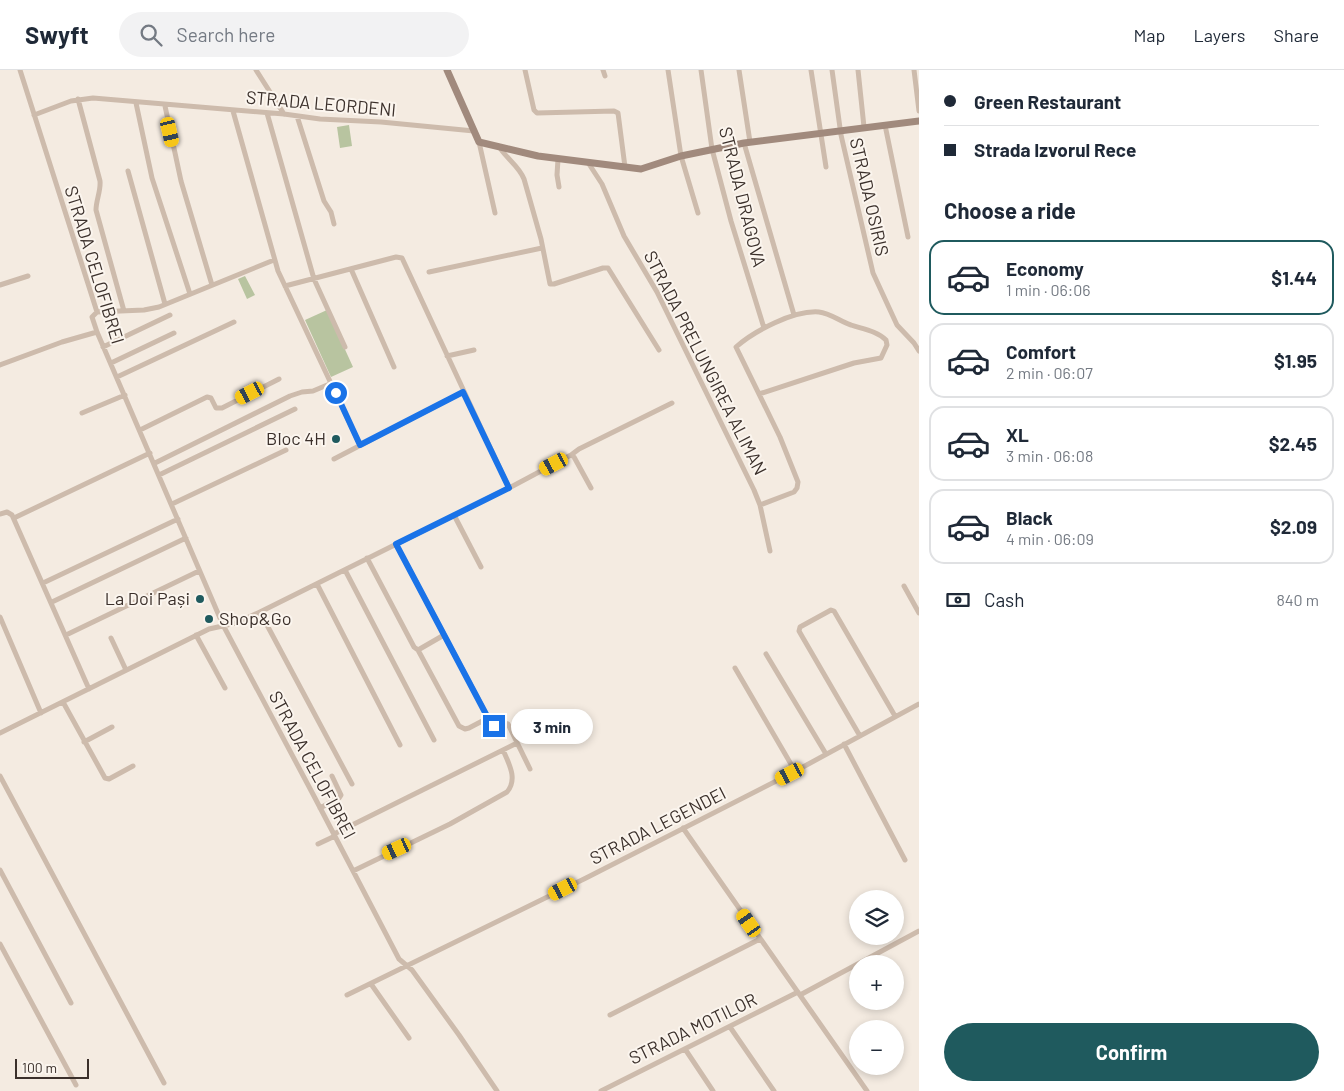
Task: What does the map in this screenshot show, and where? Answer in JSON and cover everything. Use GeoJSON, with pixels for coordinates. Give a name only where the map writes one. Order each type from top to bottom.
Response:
{"type":"FeatureCollection","features":[{"type":"Feature","properties":{"kind":"street","name":"STRADA CELOFIBREI"},"geometry":{"type":"LineString","coordinates":[[20,70],[97,312],[92,317],[97,332],[223,625],[398,959],[412,970],[497,1091]]}},
{"type":"Feature","properties":{"kind":"street"},"geometry":{"type":"LineString","coordinates":[[256,70],[284,114]]}},
{"type":"Feature","properties":{"kind":"street"},"geometry":{"type":"LineString","coordinates":[[447,70],[479,142],[495,213]]}},
{"type":"Feature","properties":{"kind":"street"},"geometry":{"type":"LineString","coordinates":[[525,70],[534,110],[537,113],[614,111],[618,113],[625,167]]}},
{"type":"Feature","properties":{"kind":"street"},"geometry":{"type":"LineString","coordinates":[[668,70],[681,156],[698,214]]}},
{"type":"Feature","properties":{"kind":"street","name":"STRADA DRAGOVA"},"geometry":{"type":"LineString","coordinates":[[701,70],[712,149],[731,222],[764,328]]}},
{"type":"Feature","properties":{"kind":"street"},"geometry":{"type":"LineString","coordinates":[[739,70],[747,143],[794,315]]}},
{"type":"Feature","properties":{"kind":"street"},"geometry":{"type":"LineString","coordinates":[[811,70],[826,167]]}},
{"type":"Feature","properties":{"kind":"street","name":"STRADA OSIRIS"},"geometry":{"type":"LineString","coordinates":[[832,70],[840,130],[871,268],[877,285],[898,325],[919,351]]}},
{"type":"Feature","properties":{"kind":"street"},"geometry":{"type":"LineString","coordinates":[[858,70],[864,127]]}},
{"type":"Feature","properties":{"kind":"street"},"geometry":{"type":"LineString","coordinates":[[914,70],[919,111]]}},
{"type":"Feature","properties":{"kind":"street","name":"STRADA LEORDENI"},"geometry":{"type":"LineString","coordinates":[[34,115],[78,99],[93,98],[164,106],[284,114],[474,131]]}},
{"type":"Feature","properties":{"kind":"street"},"geometry":{"type":"LineString","coordinates":[[78,99],[100,181],[96,210],[124,311]]}},
{"type":"Feature","properties":{"kind":"street"},"geometry":{"type":"LineString","coordinates":[[136,103],[155,186],[190,294]]}},
{"type":"Feature","properties":{"kind":"street"},"geometry":{"type":"LineString","coordinates":[[164,106],[182,181],[212,285]]}},
{"type":"Feature","properties":{"kind":"street"},"geometry":{"type":"LineString","coordinates":[[232,111],[274,260],[360,445]]}},
{"type":"Feature","properties":{"kind":"street"},"geometry":{"type":"LineString","coordinates":[[267,113],[314,279],[345,347]]}},
{"type":"Feature","properties":{"kind":"street"},"geometry":{"type":"LineString","coordinates":[[297,116],[324,201],[331,212],[334,224]]}},
{"type":"Feature","properties":{"kind":"street"},"geometry":{"type":"LineString","coordinates":[[479,142],[500,148],[590,164],[646,168],[681,156],[712,149],[840,130],[919,121]]}},
{"type":"Feature","properties":{"kind":"street"},"geometry":{"type":"LineString","coordinates":[[884,125],[908,237]]}},
{"type":"Feature","properties":{"kind":"street"},"geometry":{"type":"LineString","coordinates":[[500,148],[523,174],[550,284],[608,268],[659,350]]}},
{"type":"Feature","properties":{"kind":"street"},"geometry":{"type":"LineString","coordinates":[[558,159],[557,175],[559,187]]}},
{"type":"Feature","properties":{"kind":"street","name":"STRADA PRELUNGIREA ALIMAN"},"geometry":{"type":"LineString","coordinates":[[590,164],[602,184],[624,236],[657,292],[760,505],[770,551]]}},
{"type":"Feature","properties":{"kind":"street"},"geometry":{"type":"LineString","coordinates":[[128,171],[165,304]]}},
{"type":"Feature","properties":{"kind":"street"},"geometry":{"type":"LineString","coordinates":[[429,272],[542,248]]}},
{"type":"Feature","properties":{"kind":"street"},"geometry":{"type":"LineString","coordinates":[[285,286],[396,257],[402,258],[509,488]]}},
{"type":"Feature","properties":{"kind":"street"},"geometry":{"type":"LineString","coordinates":[[97,312],[150,309],[274,260]]}},
{"type":"Feature","properties":{"kind":"street"},"geometry":{"type":"LineString","coordinates":[[351,269],[394,368]]}},
{"type":"Feature","properties":{"kind":"street"},"geometry":{"type":"LineString","coordinates":[[0,285],[28,276]]}},
{"type":"Feature","properties":{"kind":"street"},"geometry":{"type":"LineString","coordinates":[[759,394],[854,363],[881,358],[886,351],[886,340],[877,333],[842,322],[820,312],[794,315],[764,328],[737,345],[735,348],[780,437],[798,482],[794,492],[760,505]]}},
{"type":"Feature","properties":{"kind":"street"},"geometry":{"type":"LineString","coordinates":[[103,347],[170,315]]}},
{"type":"Feature","properties":{"kind":"street"},"geometry":{"type":"LineString","coordinates":[[117,377],[234,322]]}},
{"type":"Feature","properties":{"kind":"street"},"geometry":{"type":"LineString","coordinates":[[0,365],[62,342],[97,332]]}},
{"type":"Feature","properties":{"kind":"street"},"geometry":{"type":"LineString","coordinates":[[111,363],[174,332]]}},
{"type":"Feature","properties":{"kind":"street"},"geometry":{"type":"LineString","coordinates":[[447,356],[474,350]]}},
{"type":"Feature","properties":{"kind":"street"},"geometry":{"type":"LineString","coordinates":[[140,430],[207,397],[211,398],[215,406],[220,408],[279,379]]}},
{"type":"Feature","properties":{"kind":"street"},"geometry":{"type":"LineString","coordinates":[[154,463],[290,396],[313,391],[332,383]]}},
{"type":"Feature","properties":{"kind":"street"},"geometry":{"type":"LineString","coordinates":[[334,459],[463,392]]}},
{"type":"Feature","properties":{"kind":"street"},"geometry":{"type":"LineString","coordinates":[[82,413],[125,395]]}},
{"type":"Feature","properties":{"kind":"street"},"geometry":{"type":"LineString","coordinates":[[0,733],[196,635],[223,625],[236,623],[260,612],[509,488],[579,449],[672,403]]}},
{"type":"Feature","properties":{"kind":"street"},"geometry":{"type":"LineString","coordinates":[[159,475],[295,409]]}},
{"type":"Feature","properties":{"kind":"street"},"geometry":{"type":"LineString","coordinates":[[172,504],[286,450]]}},
{"type":"Feature","properties":{"kind":"street"},"geometry":{"type":"LineString","coordinates":[[14,518],[150,453]]}},
{"type":"Feature","properties":{"kind":"street"},"geometry":{"type":"LineString","coordinates":[[571,455],[591,488]]}},
{"type":"Feature","properties":{"kind":"street"},"geometry":{"type":"LineString","coordinates":[[0,514],[10,513],[14,518],[52,602],[88,689]]}},
{"type":"Feature","properties":{"kind":"street"},"geometry":{"type":"LineString","coordinates":[[454,515],[481,567]]}},
{"type":"Feature","properties":{"kind":"street"},"geometry":{"type":"LineString","coordinates":[[43,583],[178,519]]}},
{"type":"Feature","properties":{"kind":"street"},"geometry":{"type":"LineString","coordinates":[[52,602],[186,538]]}},
{"type":"Feature","properties":{"kind":"street"},"geometry":{"type":"LineString","coordinates":[[396,544],[488,718],[494,726],[504,723],[508,724],[530,769]]}},
{"type":"Feature","properties":{"kind":"street"},"geometry":{"type":"LineString","coordinates":[[368,558],[459,726],[465,729],[488,718]]}},
{"type":"Feature","properties":{"kind":"street"},"geometry":{"type":"LineString","coordinates":[[345,570],[434,740]]}},
{"type":"Feature","properties":{"kind":"street"},"geometry":{"type":"LineString","coordinates":[[66,635],[199,571]]}},
{"type":"Feature","properties":{"kind":"street"},"geometry":{"type":"LineString","coordinates":[[317,584],[400,745]]}},
{"type":"Feature","properties":{"kind":"street"},"geometry":{"type":"LineString","coordinates":[[904,586],[919,613]]}},
{"type":"Feature","properties":{"kind":"street"},"geometry":{"type":"LineString","coordinates":[[860,736],[799,631],[800,627],[831,610],[834,611],[895,716]]}},
{"type":"Feature","properties":{"kind":"street"},"geometry":{"type":"LineString","coordinates":[[260,612],[352,784]]}},
{"type":"Feature","properties":{"kind":"street"},"geometry":{"type":"LineString","coordinates":[[0,617],[41,712]]}},
{"type":"Feature","properties":{"kind":"street"},"geometry":{"type":"LineString","coordinates":[[196,635],[225,688]]}},
{"type":"Feature","properties":{"kind":"street"},"geometry":{"type":"LineString","coordinates":[[418,650],[444,635]]}},
{"type":"Feature","properties":{"kind":"street"},"geometry":{"type":"LineString","coordinates":[[111,638],[126,670]]}},
{"type":"Feature","properties":{"kind":"street"},"geometry":{"type":"LineString","coordinates":[[766,654],[826,754]]}},
{"type":"Feature","properties":{"kind":"street"},"geometry":{"type":"LineString","coordinates":[[736,668],[795,772]]}},
{"type":"Feature","properties":{"kind":"street"},"geometry":{"type":"LineString","coordinates":[[64,702],[105,778],[107,779],[133,766]]}},
{"type":"Feature","properties":{"kind":"street","name":"STRADA LEGENDEI"},"geometry":{"type":"LineString","coordinates":[[347,996],[795,772],[919,704]]}},
{"type":"Feature","properties":{"kind":"street"},"geometry":{"type":"LineString","coordinates":[[84,742],[112,727]]}},
{"type":"Feature","properties":{"kind":"street"},"geometry":{"type":"LineString","coordinates":[[318,844],[517,743]]}},
{"type":"Feature","properties":{"kind":"street"},"geometry":{"type":"LineString","coordinates":[[844,744],[905,860]]}},
{"type":"Feature","properties":{"kind":"street"},"geometry":{"type":"LineString","coordinates":[[353,871],[450,824],[507,792],[512,785],[513,774],[503,750]]}},
{"type":"Feature","properties":{"kind":"street"},"geometry":{"type":"LineString","coordinates":[[0,776],[164,1083]]}},
{"type":"Feature","properties":{"kind":"street"},"geometry":{"type":"LineString","coordinates":[[320,808],[341,795],[332,776]]}},
{"type":"Feature","properties":{"kind":"street"},"geometry":{"type":"LineString","coordinates":[[683,828],[867,1091]]}},
{"type":"Feature","properties":{"kind":"street"},"geometry":{"type":"LineString","coordinates":[[0,870],[71,1003]]}},
{"type":"Feature","properties":{"kind":"street","name":"STRADA MOTILOR"},"geometry":{"type":"LineString","coordinates":[[601,1091],[730,1028],[919,931]]}},
{"type":"Feature","properties":{"kind":"street"},"geometry":{"type":"LineString","coordinates":[[610,1015],[760,939]]}},
{"type":"Feature","properties":{"kind":"street"},"geometry":{"type":"LineString","coordinates":[[0,944],[76,1085]]}},
{"type":"Feature","properties":{"kind":"street"},"geometry":{"type":"LineString","coordinates":[[371,984],[409,1038]]}},
{"type":"Feature","properties":{"kind":"street"},"geometry":{"type":"LineString","coordinates":[[730,1028],[774,1091]]}},
{"type":"Feature","properties":{"kind":"street"},"geometry":{"type":"LineString","coordinates":[[685,1049],[713,1091]]}},
{"type":"Feature","properties":{"kind":"green space"},"geometry":{"type":"Polygon","coordinates":[[[349,125],[352,146],[340,148],[337,127],[349,125]]]}},
{"type":"Feature","properties":{"kind":"green space"},"geometry":{"type":"Polygon","coordinates":[[[245,276],[255,295],[247,299],[238,279],[245,276]]]}},
{"type":"Feature","properties":{"kind":"green space"},"geometry":{"type":"Polygon","coordinates":[[[327,310],[353,367],[331,377],[305,320],[327,310]]]}},
{"type":"Feature","properties":{"kind":"place","name":"Bloc 4H"},"geometry":{"type":"Point","coordinates":[336,439]}},
{"type":"Feature","properties":{"kind":"place","name":"La Doi Pași"},"geometry":{"type":"Point","coordinates":[200,599]}},
{"type":"Feature","properties":{"kind":"place","name":"Shop&Go"},"geometry":{"type":"Point","coordinates":[209,619]}},
{"type":"Feature","properties":{"kind":"route"},"geometry":{"type":"LineString","coordinates":[[336,393],[360,445],[463,392],[509,488],[396,544],[494,726]]}}]}
